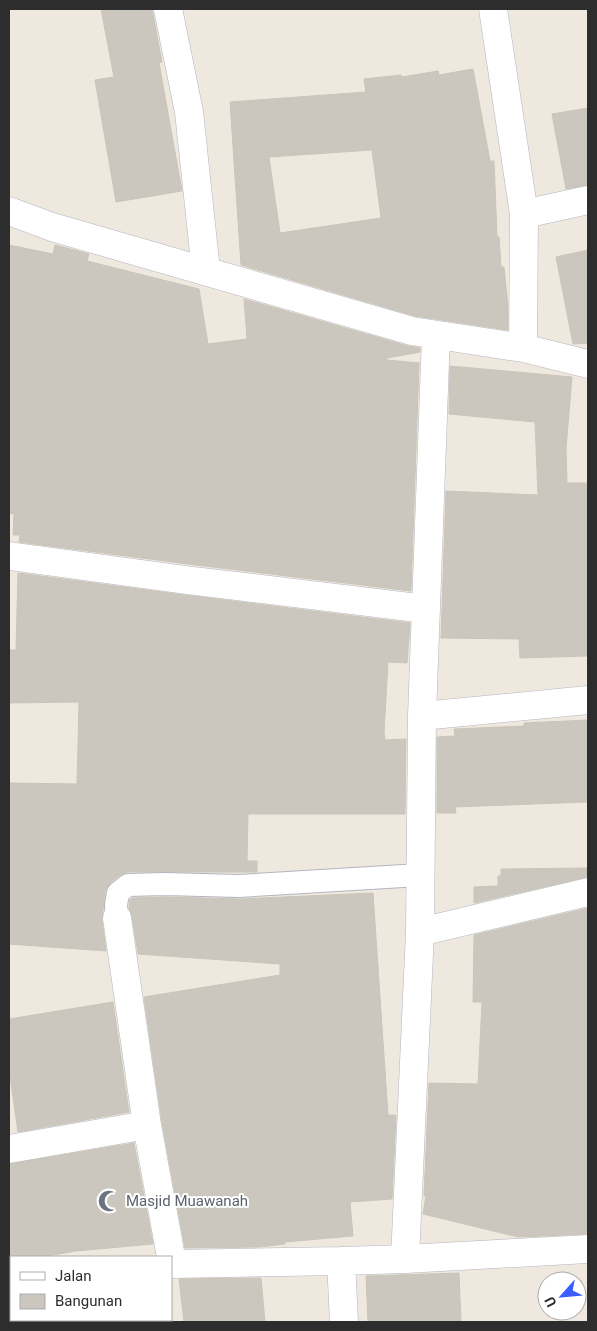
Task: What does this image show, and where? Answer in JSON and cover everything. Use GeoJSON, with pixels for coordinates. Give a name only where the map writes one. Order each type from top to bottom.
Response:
{"type":"FeatureCollection","features":[{"type":"Feature","properties":{"kind":"street"},"geometry":{"type":"LineString","coordinates":[[168,9],[188,112],[206,271]]}},
{"type":"Feature","properties":{"kind":"street"},"geometry":{"type":"LineString","coordinates":[[493,9],[524,214],[523,348]]}},
{"type":"Feature","properties":{"kind":"street"},"geometry":{"type":"LineString","coordinates":[[524,214],[588,200]]}},
{"type":"Feature","properties":{"kind":"street"},"geometry":{"type":"LineString","coordinates":[[9,211],[52,227],[412,331],[523,348],[588,364]]}},
{"type":"Feature","properties":{"kind":"street"},"geometry":{"type":"LineString","coordinates":[[405,1259],[420,932],[422,716],[436,335]]}},
{"type":"Feature","properties":{"kind":"street"},"geometry":{"type":"LineString","coordinates":[[9,556],[426,609]]}},
{"type":"Feature","properties":{"kind":"street"},"geometry":{"type":"LineString","coordinates":[[422,716],[588,700]]}},
{"type":"Feature","properties":{"kind":"street"},"geometry":{"type":"LineString","coordinates":[[420,932],[588,892]]}},
{"type":"Feature","properties":{"kind":"street"},"geometry":{"type":"LineString","coordinates":[[117,918],[146,1124],[170,1256]]}},
{"type":"Feature","properties":{"kind":"street"},"geometry":{"type":"LineString","coordinates":[[9,1149],[146,1124]]}},
{"type":"Feature","properties":{"kind":"street"},"geometry":{"type":"LineString","coordinates":[[172,1261],[341,1261],[588,1249]]}},
{"type":"Feature","properties":{"kind":"street"},"geometry":{"type":"LineString","coordinates":[[341,1261],[344,1322]]}},
{"type":"Feature","properties":{"kind":"lane"},"geometry":{"type":"LineString","coordinates":[[117,918],[116,905],[118,893],[128,885],[239,886],[420,875]]}},
{"type":"Feature","properties":{"kind":"building"},"geometry":{"type":"Polygon","coordinates":[[[101,9],[152,9],[162,62],[159,63],[182,191],[116,202],[95,80],[114,77],[101,9]]]}},
{"type":"Feature","properties":{"kind":"building"},"geometry":{"type":"Polygon","coordinates":[[[473,69],[490,161],[494,161],[497,237],[499,237],[501,267],[504,267],[508,330],[415,316],[241,265],[230,102],[366,92],[364,79],[401,75],[402,77],[438,71],[439,75],[473,69]],[[372,150],[269,157],[280,233],[381,218],[372,150]]]}},
{"type":"Feature","properties":{"kind":"building"},"geometry":{"type":"Polygon","coordinates":[[[588,108],[588,185],[566,189],[552,114],[588,108]]]}},
{"type":"Feature","properties":{"kind":"building"},"geometry":{"type":"Polygon","coordinates":[[[9,245],[53,254],[55,245],[89,254],[87,261],[199,289],[208,344],[247,339],[244,299],[420,348],[420,352],[387,358],[387,360],[419,363],[411,591],[19,542],[20,535],[13,535],[14,514],[9,513],[9,245]]]}},
{"type":"Feature","properties":{"kind":"building"},"geometry":{"type":"Polygon","coordinates":[[[588,250],[588,343],[573,344],[556,257],[588,250]]]}},
{"type":"Feature","properties":{"kind":"building"},"geometry":{"type":"Polygon","coordinates":[[[450,366],[572,377],[566,448],[567,483],[588,483],[588,656],[520,658],[519,639],[441,638],[446,491],[538,495],[535,422],[449,414],[450,366]]]}},
{"type":"Feature","properties":{"kind":"building"},"geometry":{"type":"Polygon","coordinates":[[[18,573],[410,623],[407,663],[388,662],[384,732],[385,740],[406,739],[405,814],[248,814],[247,861],[257,861],[257,872],[127,872],[110,883],[105,891],[102,920],[106,951],[9,944],[9,783],[77,784],[79,702],[9,703],[9,650],[16,650],[18,573]]]}},
{"type":"Feature","properties":{"kind":"building"},"geometry":{"type":"Polygon","coordinates":[[[588,720],[588,802],[455,807],[456,813],[437,813],[437,737],[455,736],[454,729],[524,726],[524,723],[588,720]]]}},
{"type":"Feature","properties":{"kind":"building"},"geometry":{"type":"Polygon","coordinates":[[[588,868],[588,877],[474,903],[474,887],[498,886],[498,876],[501,876],[501,869],[588,868]]]}},
{"type":"Feature","properties":{"kind":"building"},"geometry":{"type":"Polygon","coordinates":[[[373,893],[388,1115],[396,1115],[392,1199],[350,1202],[353,1236],[285,1242],[285,1244],[259,1247],[185,1248],[162,1122],[144,997],[280,975],[280,964],[138,954],[132,916],[129,909],[130,900],[133,898],[165,897],[240,899],[373,893]]]}},
{"type":"Feature","properties":{"kind":"building"},"geometry":{"type":"Polygon","coordinates":[[[588,908],[588,1234],[518,1237],[423,1214],[426,1196],[424,1196],[429,1083],[478,1084],[482,1002],[473,1002],[474,935],[588,908]]]}},
{"type":"Feature","properties":{"kind":"building"},"geometry":{"type":"Polygon","coordinates":[[[113,1002],[129,1112],[18,1132],[9,1069],[9,1019],[113,1002]]]}},
{"type":"Feature","properties":{"kind":"building"},"geometry":{"type":"Polygon","coordinates":[[[134,1143],[153,1244],[76,1251],[47,1256],[9,1257],[9,1164],[134,1143]]]}},
{"type":"Feature","properties":{"kind":"building"},"geometry":{"type":"Polygon","coordinates":[[[459,1273],[461,1322],[368,1322],[366,1276],[459,1273]]]}},
{"type":"Feature","properties":{"kind":"building"},"geometry":{"type":"Polygon","coordinates":[[[261,1278],[265,1322],[184,1322],[179,1279],[261,1278]]]}},
{"type":"Feature","properties":{"kind":"place","name":"Masjid Muawanah"},"geometry":{"type":"Point","coordinates":[109,1201]}}]}
